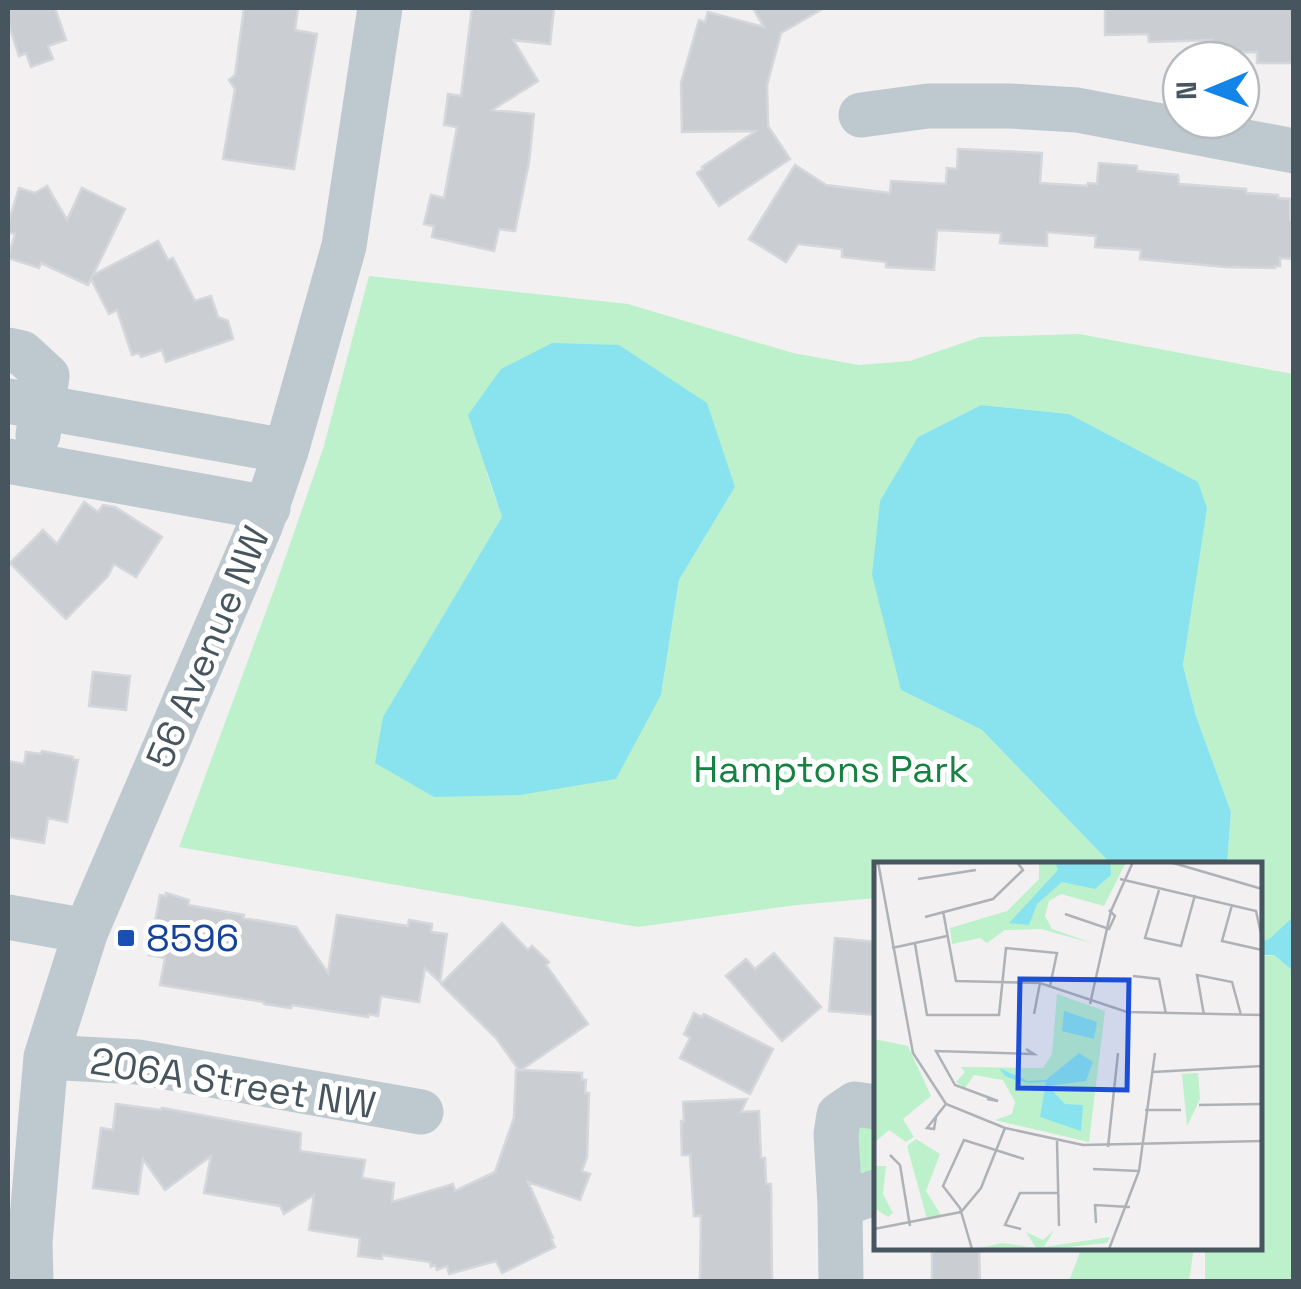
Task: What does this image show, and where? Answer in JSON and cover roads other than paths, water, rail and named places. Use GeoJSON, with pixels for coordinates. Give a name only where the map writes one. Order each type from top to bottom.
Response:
{"type":"FeatureCollection","features":[{"type":"Feature","properties":{"kind":"street","name":"56 Avenue NW"},"geometry":{"type":"LineString","coordinates":[[31,1282],[30,1242],[46,1056],[86,931],[268,508],[344,246],[380,8]]}},
{"type":"Feature","properties":{"kind":"street"},"geometry":{"type":"LineString","coordinates":[[860,115],[928,106],[1077,110],[1294,151]]}},
{"type":"Feature","properties":{"kind":"street"},"geometry":{"type":"LineString","coordinates":[[8,350],[22,353],[47,376],[25,404],[16,472],[268,508]]}},
{"type":"Feature","properties":{"kind":"street"},"geometry":{"type":"LineString","coordinates":[[25,404],[286,451]]}},
{"type":"Feature","properties":{"kind":"street"},"geometry":{"type":"LineString","coordinates":[[8,917],[86,931]]}},
{"type":"Feature","properties":{"kind":"street","name":"206A Street NW"},"geometry":{"type":"LineString","coordinates":[[46,1056],[138,1062],[421,1112]]}},
{"type":"Feature","properties":{"kind":"street"},"geometry":{"type":"LineString","coordinates":[[840,1282],[858,1199],[836,1134],[839,1116],[855,1104],[874,1106]]}},
{"type":"Feature","properties":{"kind":"water"},"geometry":{"type":"Polygon","coordinates":[[[552,343],[619,345],[707,403],[735,487],[679,580],[661,695],[616,779],[520,795],[434,797],[375,763],[383,717],[502,517],[468,415],[501,369],[552,343]]]}},
{"type":"Feature","properties":{"kind":"water"},"geometry":{"type":"Polygon","coordinates":[[[981,405],[1069,414],[1198,482],[1207,508],[1183,665],[1196,716],[1231,812],[1227,862],[1109,862],[982,730],[901,690],[872,575],[880,501],[918,437],[981,405]]]}},
{"type":"Feature","properties":{"kind":"water"},"geometry":{"type":"Polygon","coordinates":[[[1293,917],[1293,971],[1274,955],[1261,955],[1261,941],[1268,940],[1293,917]]]}},
{"type":"Feature","properties":{"kind":"place","name":"8596"},"geometry":{"type":"Point","coordinates":[126,938]}},
{"type":"Feature","properties":{"kind":"park label","name":"Hamptons Park"},"geometry":{"type":"Point","coordinates":[831,769]}}]}
